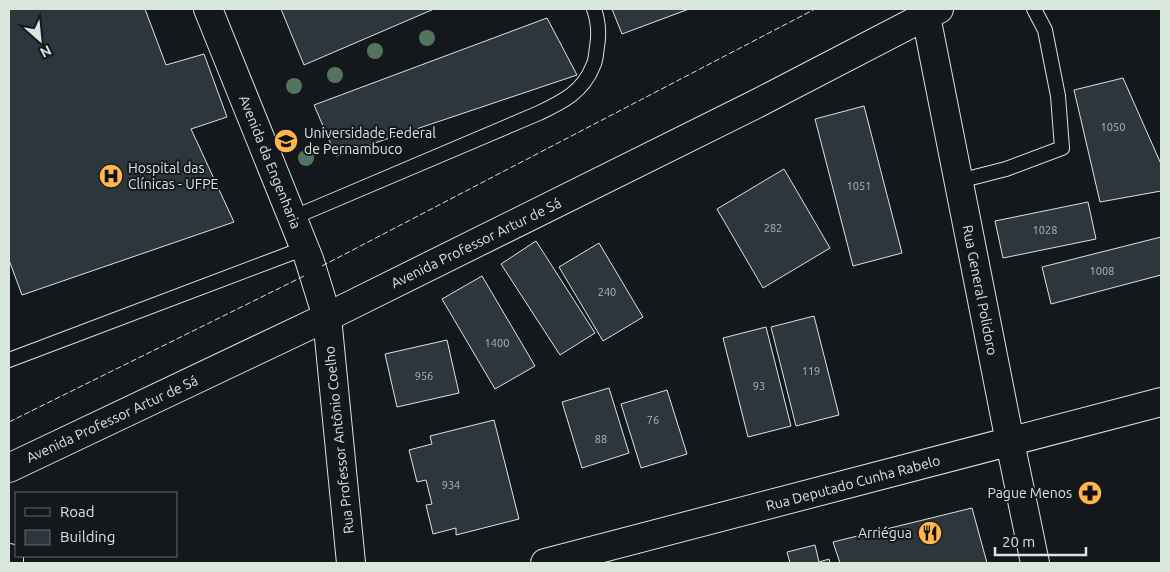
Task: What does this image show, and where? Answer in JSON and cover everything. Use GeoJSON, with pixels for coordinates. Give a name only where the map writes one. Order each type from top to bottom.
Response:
{"type":"FeatureCollection","features":[{"type":"Feature","properties":{"kind":"street","name":"Avenida da Engenharia"},"geometry":{"type":"LineString","coordinates":[[208,9],[305,248],[327,317]]}},
{"type":"Feature","properties":{"kind":"street","name":"Rua General Polidoro"},"geometry":{"type":"LineString","coordinates":[[933,12],[959,181],[1035,563]]}},
{"type":"Feature","properties":{"kind":"street","name":"Avenida Professor Artur de Sá"},"geometry":{"type":"LineString","coordinates":[[9,468],[327,317],[758,103],[933,12]]}},
{"type":"Feature","properties":{"kind":"street","name":"Rua Professor Antônio Coelho"},"geometry":{"type":"LineString","coordinates":[[327,317],[351,563]]}},
{"type":"Feature","properties":{"kind":"street","name":"Rua Deputado Cunha Rabelo"},"geometry":{"type":"LineString","coordinates":[[545,563],[1161,402]]}},
{"type":"Feature","properties":{"kind":"street"},"geometry":{"type":"LineString","coordinates":[[9,558],[9,563]]}},
{"type":"Feature","properties":{"kind":"lane"},"geometry":{"type":"LineString","coordinates":[[292,218],[564,101],[584,84],[594,65],[598,42],[597,17],[594,9]]}},
{"type":"Feature","properties":{"kind":"lane"},"geometry":{"type":"LineString","coordinates":[[959,181],[1006,169],[1062,148],[1058,96],[1045,30],[1034,9]]}},
{"type":"Feature","properties":{"kind":"lane"},"geometry":{"type":"LineString","coordinates":[[9,360],[305,248]]}},
{"type":"Feature","properties":{"kind":"building","name":"Hospital das Clínicas - UFPE"},"geometry":{"type":"Polygon","coordinates":[[[9,9],[145,9],[166,65],[204,54],[227,117],[191,129],[234,222],[22,295],[9,260],[9,9]]]}},
{"type":"Feature","properties":{"kind":"building"},"geometry":{"type":"Polygon","coordinates":[[[281,9],[434,9],[304,65],[281,9]]]}},
{"type":"Feature","properties":{"kind":"building"},"geometry":{"type":"Polygon","coordinates":[[[612,9],[689,9],[622,34],[612,9]]]}},
{"type":"Feature","properties":{"kind":"building"},"geometry":{"type":"Polygon","coordinates":[[[547,18],[577,75],[336,156],[314,105],[547,18]]]}},
{"type":"Feature","properties":{"kind":"building"},"geometry":{"type":"Polygon","coordinates":[[[1123,78],[1161,164],[1161,191],[1100,202],[1074,90],[1123,78]]]}},
{"type":"Feature","properties":{"kind":"building"},"geometry":{"type":"Polygon","coordinates":[[[864,106],[902,253],[853,266],[815,119],[864,106]]]}},
{"type":"Feature","properties":{"kind":"building"},"geometry":{"type":"Polygon","coordinates":[[[784,169],[830,248],[763,288],[717,209],[784,169]]]}},
{"type":"Feature","properties":{"kind":"building"},"geometry":{"type":"Polygon","coordinates":[[[1088,202],[1096,239],[1003,258],[995,221],[1088,202]]]}},
{"type":"Feature","properties":{"kind":"building"},"geometry":{"type":"Polygon","coordinates":[[[1161,237],[1161,275],[1051,304],[1042,267],[1161,237]]]}},
{"type":"Feature","properties":{"kind":"building"},"geometry":{"type":"Polygon","coordinates":[[[536,241],[595,333],[560,355],[501,264],[536,241]]]}},
{"type":"Feature","properties":{"kind":"building"},"geometry":{"type":"Polygon","coordinates":[[[599,243],[643,317],[603,341],[559,267],[599,243]]]}},
{"type":"Feature","properties":{"kind":"building"},"geometry":{"type":"Polygon","coordinates":[[[482,276],[535,366],[495,389],[442,299],[482,276]]]}},
{"type":"Feature","properties":{"kind":"building"},"geometry":{"type":"Polygon","coordinates":[[[814,316],[839,415],[796,426],[771,327],[814,316]]]}},
{"type":"Feature","properties":{"kind":"building"},"geometry":{"type":"Polygon","coordinates":[[[766,327],[791,426],[748,437],[723,338],[766,327]]]}},
{"type":"Feature","properties":{"kind":"building"},"geometry":{"type":"Polygon","coordinates":[[[447,340],[459,393],[397,407],[385,354],[447,340]]]}},
{"type":"Feature","properties":{"kind":"building"},"geometry":{"type":"Polygon","coordinates":[[[609,388],[629,453],[582,468],[562,402],[609,388]]]}},
{"type":"Feature","properties":{"kind":"building"},"geometry":{"type":"Polygon","coordinates":[[[667,390],[687,454],[641,468],[621,404],[667,390]]]}},
{"type":"Feature","properties":{"kind":"building"},"geometry":{"type":"Polygon","coordinates":[[[494,420],[519,519],[456,535],[456,528],[433,534],[426,505],[432,504],[426,480],[417,482],[409,450],[432,444],[430,436],[494,420]]]}},
{"type":"Feature","properties":{"kind":"building"},"geometry":{"type":"Polygon","coordinates":[[[972,508],[987,563],[840,563],[833,542],[972,508]]]}},
{"type":"Feature","properties":{"kind":"building"},"geometry":{"type":"Polygon","coordinates":[[[815,545],[819,562],[829,559],[830,563],[790,563],[787,552],[815,545]]]}},
{"type":"Feature","properties":{"kind":"fence"},"geometry":{"type":"LineString","coordinates":[[322,266],[815,9]]}},
{"type":"Feature","properties":{"kind":"fence"},"geometry":{"type":"LineString","coordinates":[[9,422],[304,276]]}},
{"type":"Feature","properties":{"kind":"place","name":"Universidade Federal de Pernambuco"},"geometry":{"type":"Point","coordinates":[286,141]}},
{"type":"Feature","properties":{"kind":"place","name":"Hospital das Clínicas - UFPE"},"geometry":{"type":"Point","coordinates":[111,176]}},
{"type":"Feature","properties":{"kind":"place","name":"Pague Menos"},"geometry":{"type":"Point","coordinates":[1090,493]}},
{"type":"Feature","properties":{"kind":"place","name":"Arriégua"},"geometry":{"type":"Point","coordinates":[930,533]}}]}
